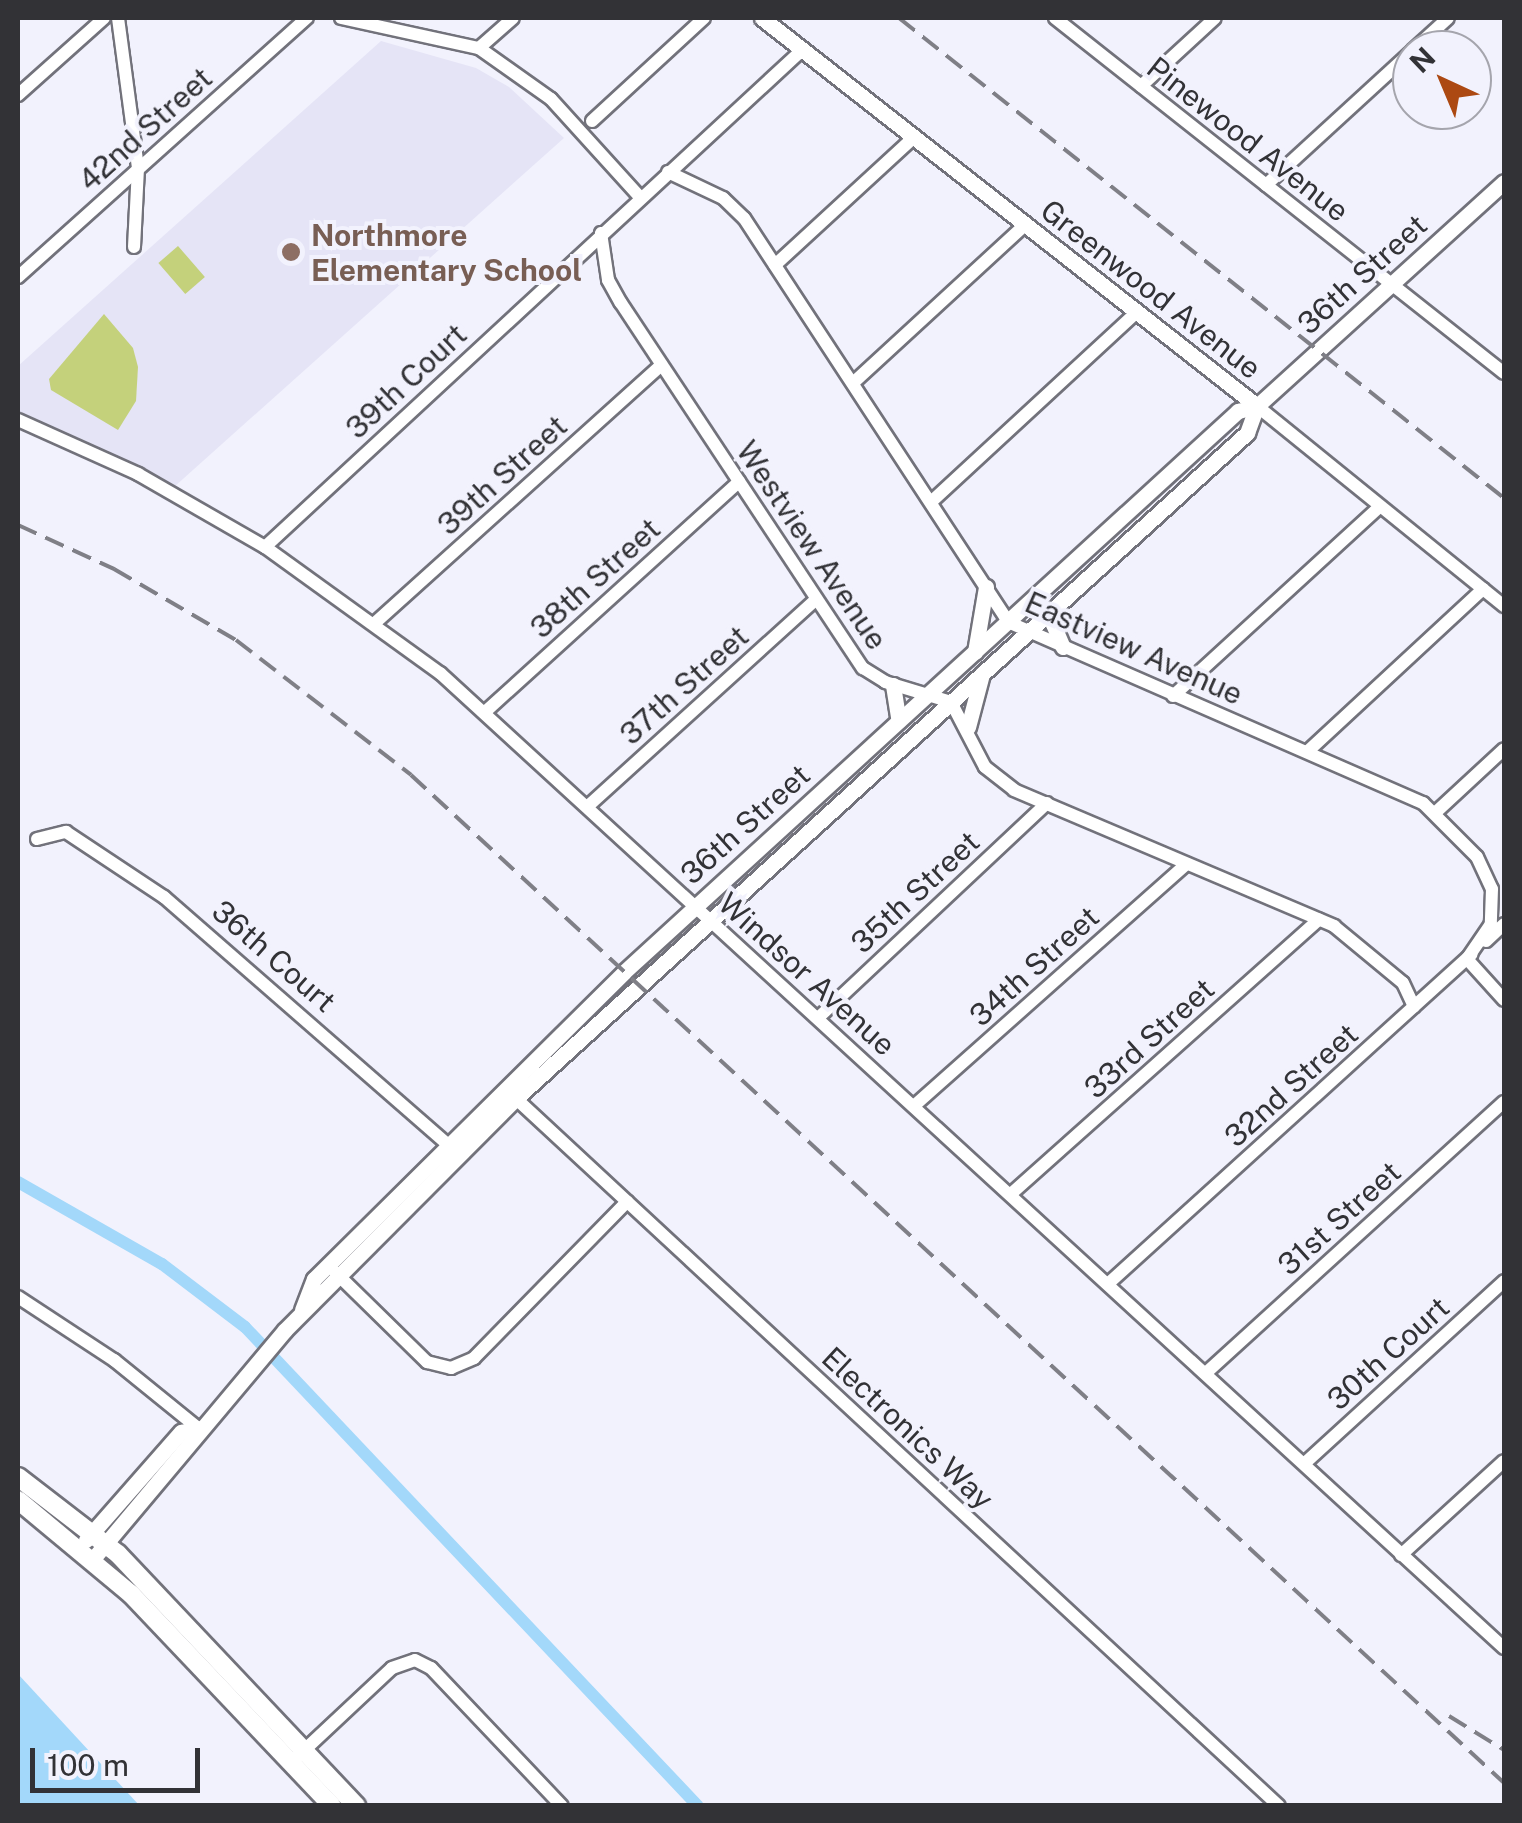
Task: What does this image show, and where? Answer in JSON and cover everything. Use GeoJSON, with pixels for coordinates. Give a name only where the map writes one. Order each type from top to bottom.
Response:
{"type":"FeatureCollection","features":[{"type":"Feature","properties":{"kind":"main road"},"geometry":{"type":"LineString","coordinates":[[18,1477],[99,1537],[298,1757],[332,1806]]}},
{"type":"Feature","properties":{"kind":"main road"},"geometry":{"type":"LineString","coordinates":[[18,1500],[86,1554],[298,1757],[356,1806]]}},
{"type":"Feature","properties":{"kind":"street"},"geometry":{"type":"LineString","coordinates":[[18,95],[104,18]]}},
{"type":"Feature","properties":{"kind":"street"},"geometry":{"type":"LineString","coordinates":[[118,18],[138,168],[134,248]]}},
{"type":"Feature","properties":{"kind":"street","name":"42nd Street"},"geometry":{"type":"LineString","coordinates":[[18,278],[307,18]]}},
{"type":"Feature","properties":{"kind":"street"},"geometry":{"type":"LineString","coordinates":[[342,18],[479,48],[551,99],[640,197]]}},
{"type":"Feature","properties":{"kind":"street"},"geometry":{"type":"LineString","coordinates":[[479,48],[513,18]]}},
{"type":"Feature","properties":{"kind":"street"},"geometry":{"type":"LineString","coordinates":[[592,121],[704,18]]}},
{"type":"Feature","properties":{"kind":"street","name":"Greenwood Avenue"},"geometry":{"type":"LineString","coordinates":[[762,18],[1257,406],[1504,606]]}},
{"type":"Feature","properties":{"kind":"street","name":"Pinewood Avenue"},"geometry":{"type":"LineString","coordinates":[[1055,18],[1504,373]]}},
{"type":"Feature","properties":{"kind":"street"},"geometry":{"type":"LineString","coordinates":[[1141,86],[1215,18]]}},
{"type":"Feature","properties":{"kind":"street","name":"39th Court"},"geometry":{"type":"LineString","coordinates":[[265,546],[802,50]]}},
{"type":"Feature","properties":{"kind":"street"},"geometry":{"type":"LineString","coordinates":[[1266,185],[1392,68]]}},
{"type":"Feature","properties":{"kind":"street"},"geometry":{"type":"LineString","coordinates":[[775,265],[913,138]]}},
{"type":"Feature","properties":{"kind":"street","name":"Eastview Avenue"},"geometry":{"type":"LineString","coordinates":[[668,172],[730,203],[854,384],[1008,622],[1027,634],[1408,794],[1435,812],[1477,857],[1492,889],[1492,924],[1467,958]]}},
{"type":"Feature","properties":{"kind":"street","name":"36th Street"},"geometry":{"type":"LineString","coordinates":[[86,1554],[181,1432],[198,1428],[300,1313],[341,1278],[460,1155],[509,1093],[695,906],[1238,411],[1257,406],[1504,182]]}},
{"type":"Feature","properties":{"kind":"street"},"geometry":{"type":"LineString","coordinates":[[854,384],[1024,226]]}},
{"type":"Feature","properties":{"kind":"street","name":"Westview Avenue"},"geometry":{"type":"LineString","coordinates":[[601,234],[608,280],[857,661],[894,685],[932,692],[951,702],[999,780],[1320,920],[1403,983],[1414,1007]]}},
{"type":"Feature","properties":{"kind":"street"},"geometry":{"type":"LineString","coordinates":[[932,502],[1135,314]]}},
{"type":"Feature","properties":{"kind":"street","name":"39th Street"},"geometry":{"type":"LineString","coordinates":[[376,622],[661,365]]}},
{"type":"Feature","properties":{"kind":"street","name":"36th Street"},"geometry":{"type":"LineString","coordinates":[[300,1313],[314,1279],[446,1143],[509,1093],[1027,634],[1247,433],[1257,406]]}},
{"type":"Feature","properties":{"kind":"street","name":"Windsor Avenue"},"geometry":{"type":"LineString","coordinates":[[18,420],[138,474],[265,546],[376,622],[485,712],[1110,1282],[1504,1648]]}},
{"type":"Feature","properties":{"kind":"street","name":"38th Street"},"geometry":{"type":"LineString","coordinates":[[485,712],[739,482]]}},
{"type":"Feature","properties":{"kind":"street"},"geometry":{"type":"LineString","coordinates":[[1173,696],[1378,506]]}},
{"type":"Feature","properties":{"kind":"street"},"geometry":{"type":"LineString","coordinates":[[975,652],[986,587]]}},
{"type":"Feature","properties":{"kind":"street"},"geometry":{"type":"LineString","coordinates":[[1307,752],[1483,589]]}},
{"type":"Feature","properties":{"kind":"street","name":"37th Street"},"geometry":{"type":"LineString","coordinates":[[587,807],[815,600]]}},
{"type":"Feature","properties":{"kind":"street"},"geometry":{"type":"LineString","coordinates":[[1057,606],[1053,624],[1063,647]]}},
{"type":"Feature","properties":{"kind":"street"},"geometry":{"type":"LineString","coordinates":[[968,727],[982,674]]}},
{"type":"Feature","properties":{"kind":"street"},"geometry":{"type":"LineString","coordinates":[[894,685],[898,721]]}},
{"type":"Feature","properties":{"kind":"street"},"geometry":{"type":"LineString","coordinates":[[1435,812],[1504,748]]}},
{"type":"Feature","properties":{"kind":"street","name":"35th Street"},"geometry":{"type":"LineString","coordinates":[[818,1018],[1047,804]]}},
{"type":"Feature","properties":{"kind":"street","name":"36th Court"},"geometry":{"type":"LineString","coordinates":[[37,838],[66,832],[164,897],[460,1155]]}},
{"type":"Feature","properties":{"kind":"street","name":"34th Street"},"geometry":{"type":"LineString","coordinates":[[915,1105],[1186,864]]}},
{"type":"Feature","properties":{"kind":"street","name":"33rd Street"},"geometry":{"type":"LineString","coordinates":[[1012,1193],[1320,920]]}},
{"type":"Feature","properties":{"kind":"street","name":"32nd Street"},"geometry":{"type":"LineString","coordinates":[[1110,1282],[1504,924]]}},
{"type":"Feature","properties":{"kind":"street"},"geometry":{"type":"LineString","coordinates":[[1467,958],[1504,1000]]}},
{"type":"Feature","properties":{"kind":"street","name":"Electronics Way"},"geometry":{"type":"LineString","coordinates":[[509,1093],[1280,1806]]}},
{"type":"Feature","properties":{"kind":"street","name":"31st Street"},"geometry":{"type":"LineString","coordinates":[[1207,1372],[1504,1102]]}},
{"type":"Feature","properties":{"kind":"street"},"geometry":{"type":"LineString","coordinates":[[328,1265],[427,1362],[451,1368],[474,1358],[627,1202]]}},
{"type":"Feature","properties":{"kind":"street","name":"30th Court"},"geometry":{"type":"LineString","coordinates":[[1305,1463],[1504,1281]]}},
{"type":"Feature","properties":{"kind":"street"},"geometry":{"type":"LineString","coordinates":[[18,1297],[114,1360],[198,1428]]}},
{"type":"Feature","properties":{"kind":"street"},"geometry":{"type":"LineString","coordinates":[[1402,1554],[1504,1462]]}},
{"type":"Feature","properties":{"kind":"street"},"geometry":{"type":"LineString","coordinates":[[298,1757],[392,1668],[415,1660],[431,1668],[562,1806]]}},
{"type":"Feature","properties":{"kind":"shaded area","name":"Northmore Elementary School"},"geometry":{"type":"Polygon","coordinates":[[[381,41],[476,68],[509,87],[564,138],[174,487],[18,414],[18,366],[381,41]]]}},
{"type":"Feature","properties":{"kind":"green space"},"geometry":{"type":"Polygon","coordinates":[[[178,246],[205,277],[185,294],[158,263],[178,246]]]}},
{"type":"Feature","properties":{"kind":"green space"},"geometry":{"type":"Polygon","coordinates":[[[104,314],[133,348],[138,367],[136,401],[118,430],[51,390],[49,379],[104,314]]]}},
{"type":"Feature","properties":{"kind":"water"},"geometry":{"type":"Polygon","coordinates":[[[18,1674],[139,1805],[18,1805],[18,1674]]]}},
{"type":"Feature","properties":{"kind":"waterway"},"geometry":{"type":"LineString","coordinates":[[18,1182],[162,1264],[245,1327],[698,1806]]}},
{"type":"Feature","properties":{"kind":"railway"},"geometry":{"type":"LineString","coordinates":[[899,18],[1504,498]]}},
{"type":"Feature","properties":{"kind":"railway"},"geometry":{"type":"LineString","coordinates":[[18,525],[114,569],[236,640],[411,775],[1504,1783]]}},
{"type":"Feature","properties":{"kind":"railway"},"geometry":{"type":"LineString","coordinates":[[1449,1716],[1504,1750]]}},
{"type":"Feature","properties":{"kind":"place","name":"Northmore Elementary School"},"geometry":{"type":"Point","coordinates":[291,252]}}]}
